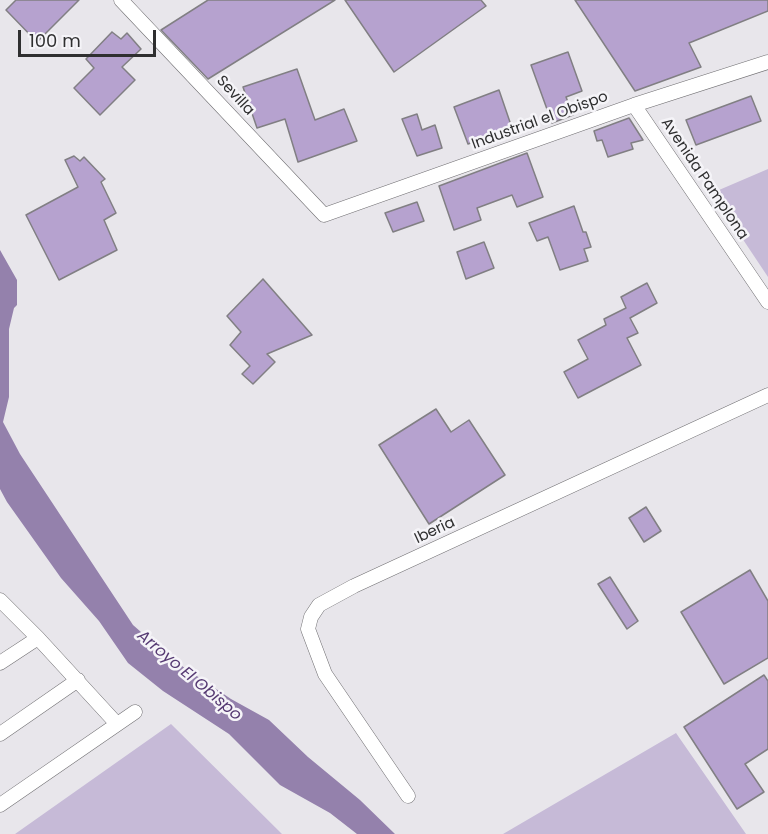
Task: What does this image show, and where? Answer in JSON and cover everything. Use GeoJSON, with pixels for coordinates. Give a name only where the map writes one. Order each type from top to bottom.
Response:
{"type":"FeatureCollection","features":[{"type":"Feature","properties":{"kind":"street","name":"Sevilla"},"geometry":{"type":"LineString","coordinates":[[126,1],[324,214]]}},
{"type":"Feature","properties":{"kind":"street","name":"Industrial el Obispo"},"geometry":{"type":"LineString","coordinates":[[324,214],[634,105],[768,62]]}},
{"type":"Feature","properties":{"kind":"street","name":"Avenida Pamplona"},"geometry":{"type":"LineString","coordinates":[[634,105],[768,302]]}},
{"type":"Feature","properties":{"kind":"street","name":"Iberia"},"geometry":{"type":"LineString","coordinates":[[408,796],[325,674],[308,628],[311,617],[319,605],[354,586],[768,395]]}},
{"type":"Feature","properties":{"kind":"street"},"geometry":{"type":"LineString","coordinates":[[0,600],[78,680],[117,724]]}},
{"type":"Feature","properties":{"kind":"street"},"geometry":{"type":"LineString","coordinates":[[0,663],[38,638]]}},
{"type":"Feature","properties":{"kind":"street"},"geometry":{"type":"LineString","coordinates":[[0,734],[78,680]]}},
{"type":"Feature","properties":{"kind":"street"},"geometry":{"type":"LineString","coordinates":[[0,805],[135,712]]}},
{"type":"Feature","properties":{"kind":"shaded area"},"geometry":{"type":"Polygon","coordinates":[[[768,169],[768,277],[712,193],[768,169]]]}},
{"type":"Feature","properties":{"kind":"shaded area"},"geometry":{"type":"Polygon","coordinates":[[[171,724],[282,834],[15,834],[171,724]]]}},
{"type":"Feature","properties":{"kind":"shaded area"},"geometry":{"type":"Polygon","coordinates":[[[676,733],[746,834],[503,834],[676,733]]]}},
{"type":"Feature","properties":{"kind":"water","name":"Arroyo El Obispo"},"geometry":{"type":"Polygon","coordinates":[[[0,250],[17,280],[17,305],[14,308],[9,329],[9,397],[3,422],[20,454],[133,625],[173,660],[231,699],[269,720],[395,834],[357,834],[330,813],[280,785],[229,734],[163,691],[128,663],[99,621],[61,578],[7,502],[0,489],[0,250]]]}},
{"type":"Feature","properties":{"kind":"building"},"geometry":{"type":"Polygon","coordinates":[[[16,0],[79,0],[37,42],[6,10],[16,0]]]}},
{"type":"Feature","properties":{"kind":"building"},"geometry":{"type":"Polygon","coordinates":[[[208,0],[335,0],[208,79],[161,30],[208,0]]]}},
{"type":"Feature","properties":{"kind":"building"},"geometry":{"type":"Polygon","coordinates":[[[345,0],[481,0],[486,6],[394,72],[345,0]]]}},
{"type":"Feature","properties":{"kind":"building"},"geometry":{"type":"Polygon","coordinates":[[[575,0],[768,0],[768,11],[689,43],[701,67],[635,91],[575,0]]]}},
{"type":"Feature","properties":{"kind":"building"},"geometry":{"type":"Polygon","coordinates":[[[112,32],[121,39],[127,33],[141,49],[122,67],[135,80],[100,115],[74,88],[94,68],[86,59],[112,32]]]}},
{"type":"Feature","properties":{"kind":"building"},"geometry":{"type":"Polygon","coordinates":[[[568,52],[582,91],[566,97],[573,115],[552,123],[531,65],[568,52]]]}},
{"type":"Feature","properties":{"kind":"building"},"geometry":{"type":"Polygon","coordinates":[[[297,69],[315,120],[344,109],[357,141],[298,162],[285,119],[257,128],[243,87],[297,69]]]}},
{"type":"Feature","properties":{"kind":"building"},"geometry":{"type":"Polygon","coordinates":[[[499,90],[512,128],[468,144],[454,107],[499,90]]]}},
{"type":"Feature","properties":{"kind":"building"},"geometry":{"type":"Polygon","coordinates":[[[751,96],[761,121],[696,145],[686,120],[751,96]]]}},
{"type":"Feature","properties":{"kind":"building"},"geometry":{"type":"Polygon","coordinates":[[[417,114],[422,130],[435,125],[442,148],[417,156],[402,119],[417,114]]]}},
{"type":"Feature","properties":{"kind":"building"},"geometry":{"type":"Polygon","coordinates":[[[629,118],[643,140],[631,143],[633,149],[608,157],[602,140],[597,141],[594,131],[629,118]]]}},
{"type":"Feature","properties":{"kind":"building"},"geometry":{"type":"Polygon","coordinates":[[[527,153],[543,197],[517,207],[512,195],[477,208],[481,220],[454,230],[439,186],[527,153]]]}},
{"type":"Feature","properties":{"kind":"building"},"geometry":{"type":"Polygon","coordinates":[[[74,156],[80,161],[84,157],[105,179],[101,182],[116,213],[104,220],[117,250],[59,280],[26,215],[78,187],[65,160],[74,156]]]}},
{"type":"Feature","properties":{"kind":"building"},"geometry":{"type":"Polygon","coordinates":[[[417,202],[424,221],[393,232],[385,213],[417,202]]]}},
{"type":"Feature","properties":{"kind":"building"},"geometry":{"type":"Polygon","coordinates":[[[574,206],[591,247],[584,249],[588,261],[560,270],[548,237],[537,241],[529,223],[574,206]]]}},
{"type":"Feature","properties":{"kind":"building"},"geometry":{"type":"Polygon","coordinates":[[[484,242],[494,268],[466,279],[457,252],[484,242]]]}},
{"type":"Feature","properties":{"kind":"building"},"geometry":{"type":"Polygon","coordinates":[[[263,279],[312,335],[267,354],[275,362],[253,384],[242,374],[250,366],[230,345],[241,332],[227,316],[263,279]]]}},
{"type":"Feature","properties":{"kind":"building"},"geometry":{"type":"Polygon","coordinates":[[[647,283],[657,303],[630,318],[638,333],[627,338],[641,365],[578,398],[564,372],[588,359],[578,340],[606,325],[604,319],[626,308],[621,297],[647,283]]]}},
{"type":"Feature","properties":{"kind":"building"},"geometry":{"type":"Polygon","coordinates":[[[436,409],[451,432],[469,420],[505,475],[429,524],[379,445],[436,409]]]}},
{"type":"Feature","properties":{"kind":"building"},"geometry":{"type":"Polygon","coordinates":[[[646,507],[661,531],[644,542],[629,518],[646,507]]]}},
{"type":"Feature","properties":{"kind":"building"},"geometry":{"type":"Polygon","coordinates":[[[750,570],[768,601],[768,658],[724,684],[681,612],[750,570]]]}},
{"type":"Feature","properties":{"kind":"building"},"geometry":{"type":"Polygon","coordinates":[[[610,577],[638,621],[627,629],[598,584],[610,577]]]}},
{"type":"Feature","properties":{"kind":"building"},"geometry":{"type":"Polygon","coordinates":[[[764,675],[768,681],[768,749],[745,764],[764,792],[737,809],[684,727],[764,675]]]}}]}
